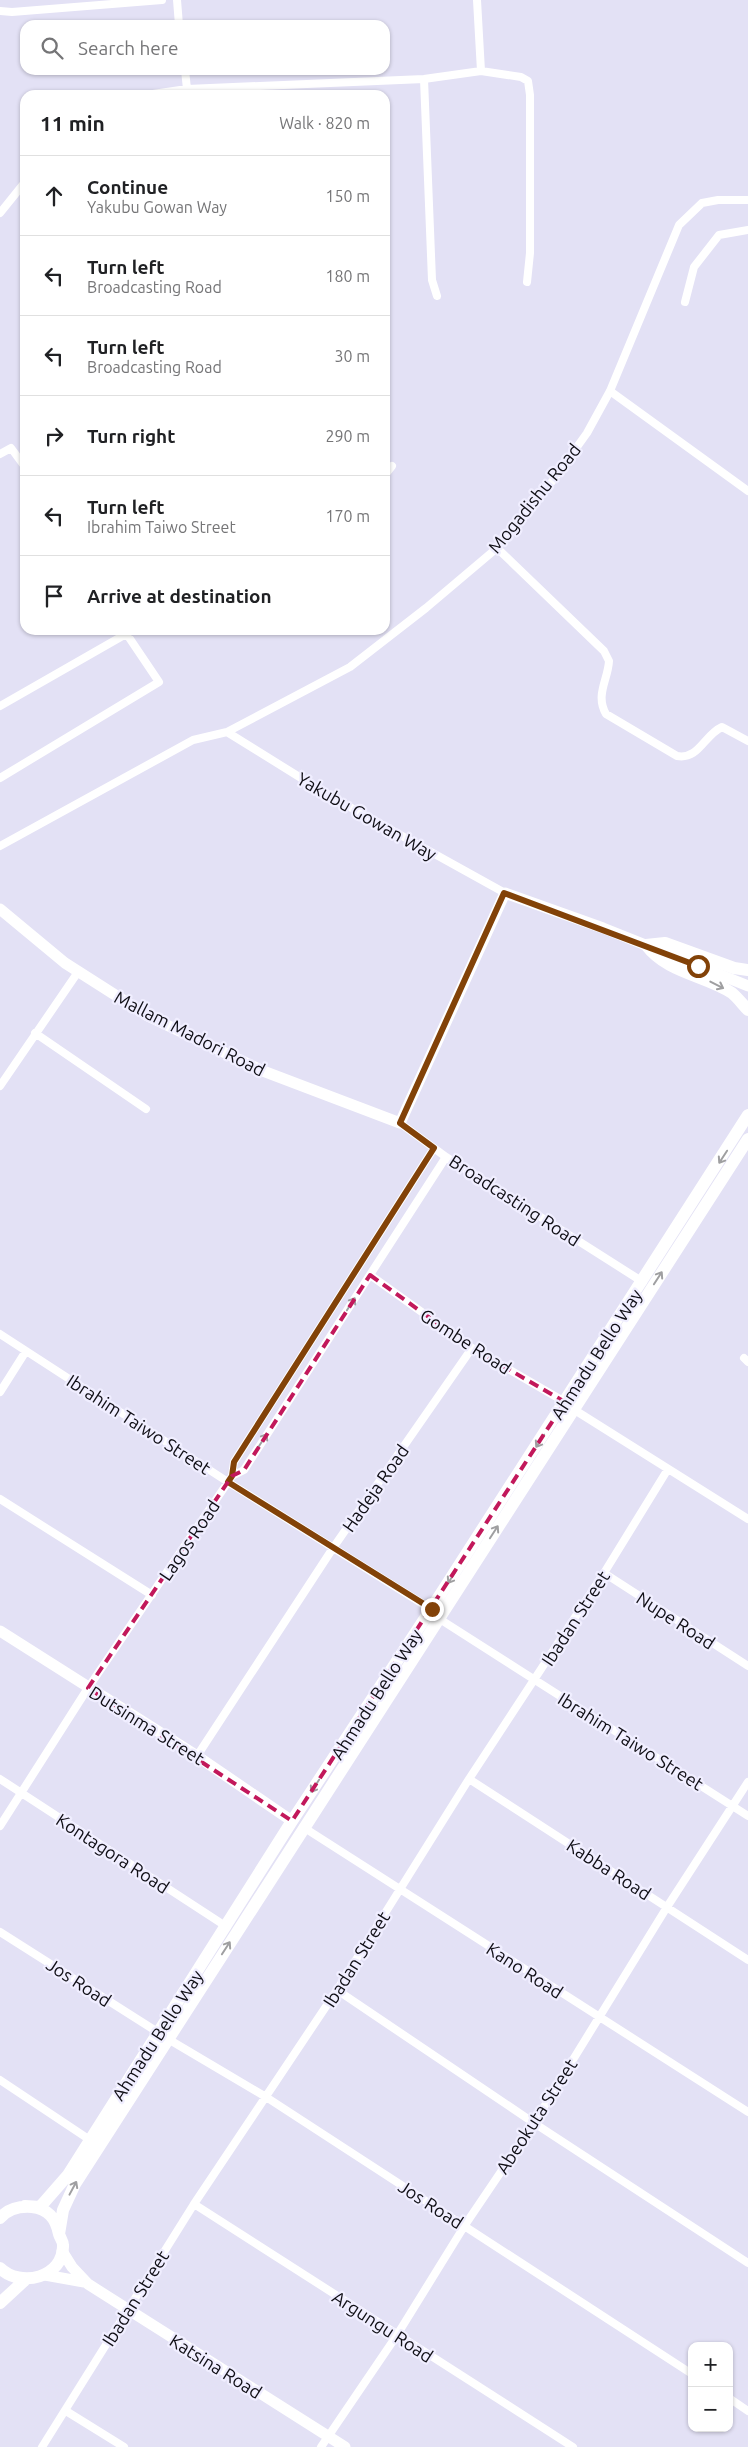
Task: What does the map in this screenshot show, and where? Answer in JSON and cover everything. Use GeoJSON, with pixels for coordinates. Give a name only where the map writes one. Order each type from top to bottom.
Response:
{"type":"FeatureCollection","features":[{"type":"Feature","properties":{"kind":"main road"},"geometry":{"type":"LineString","coordinates":[[646,945],[665,943],[748,970]]}},
{"type":"Feature","properties":{"kind":"main road"},"geometry":{"type":"LineString","coordinates":[[646,945],[660,961],[717,984],[734,995],[748,1010]]}},
{"type":"Feature","properties":{"kind":"main road","name":"Ahmadu Bello Way"},"geometry":{"type":"LineString","coordinates":[[569,1406],[643,1282],[748,1115]]}},
{"type":"Feature","properties":{"kind":"main road","name":"Ahmadu Bello Way"},"geometry":{"type":"LineString","coordinates":[[0,2216],[12,2209],[25,2206],[40,2207],[49,2200],[163,2036],[569,1406],[748,1139]]}},
{"type":"Feature","properties":{"kind":"main road","name":"Ahmadu Bello Way"},"geometry":{"type":"LineString","coordinates":[[59,2234],[63,2210],[74,2184],[226,1927],[298,1824]]}},
{"type":"Feature","properties":{"kind":"main road"},"geometry":{"type":"LineString","coordinates":[[0,2268],[14,2278],[25,2280],[45,2275],[59,2260],[63,2243],[59,2234],[59,2226],[53,2218],[35,2208],[25,2206]]}},
{"type":"Feature","properties":{"kind":"main road"},"geometry":{"type":"LineString","coordinates":[[0,2303],[25,2280]]}},
{"type":"Feature","properties":{"kind":"street"},"geometry":{"type":"LineString","coordinates":[[0,11],[12,12],[162,0]]}},
{"type":"Feature","properties":{"kind":"street"},"geometry":{"type":"LineString","coordinates":[[176,0],[179,20]]}},
{"type":"Feature","properties":{"kind":"street"},"geometry":{"type":"LineString","coordinates":[[477,0],[481,71]]}},
{"type":"Feature","properties":{"kind":"street"},"geometry":{"type":"LineString","coordinates":[[180,90],[424,79],[481,71],[521,77],[528,81],[530,95],[530,213],[527,282]]}},
{"type":"Feature","properties":{"kind":"street"},"geometry":{"type":"LineString","coordinates":[[186,75],[187,89]]}},
{"type":"Feature","properties":{"kind":"street"},"geometry":{"type":"LineString","coordinates":[[424,79],[432,280],[437,296]]}},
{"type":"Feature","properties":{"kind":"street"},"geometry":{"type":"LineString","coordinates":[[271,86],[271,90]]}},
{"type":"Feature","properties":{"kind":"street"},"geometry":{"type":"LineString","coordinates":[[0,213],[20,188]]}},
{"type":"Feature","properties":{"kind":"street","name":"Mogadishu Road"},"geometry":{"type":"LineString","coordinates":[[227,732],[350,667],[426,608],[497,548],[554,479],[587,432],[610,392],[679,225],[702,203],[718,200],[748,200]]}},
{"type":"Feature","properties":{"kind":"street"},"geometry":{"type":"LineString","coordinates":[[685,302],[694,267],[719,235],[748,230]]}},
{"type":"Feature","properties":{"kind":"street"},"geometry":{"type":"LineString","coordinates":[[610,392],[748,491]]}},
{"type":"Feature","properties":{"kind":"street"},"geometry":{"type":"LineString","coordinates":[[0,454],[11,448],[20,460]]}},
{"type":"Feature","properties":{"kind":"street"},"geometry":{"type":"LineString","coordinates":[[497,548],[604,651],[609,661],[600,695],[601,706],[606,714],[677,756],[685,757],[695,753],[712,732],[722,727],[748,741]]}},
{"type":"Feature","properties":{"kind":"street"},"geometry":{"type":"LineString","coordinates":[[0,706],[121,635]]}},
{"type":"Feature","properties":{"kind":"street"},"geometry":{"type":"LineString","coordinates":[[0,778],[159,682],[130,635]]}},
{"type":"Feature","properties":{"kind":"street"},"geometry":{"type":"LineString","coordinates":[[0,846],[193,740],[227,732]]}},
{"type":"Feature","properties":{"kind":"street","name":"Yakubu Gowan Way"},"geometry":{"type":"LineString","coordinates":[[227,732],[330,796],[504,893],[646,945],[748,986]]}},
{"type":"Feature","properties":{"kind":"street"},"geometry":{"type":"LineString","coordinates":[[400,1123],[504,893]]}},
{"type":"Feature","properties":{"kind":"street","name":"Mallam Madori Road"},"geometry":{"type":"LineString","coordinates":[[0,908],[78,972],[148,1016],[263,1071],[400,1123]]}},
{"type":"Feature","properties":{"kind":"street"},"geometry":{"type":"LineString","coordinates":[[0,1086],[78,972]]}},
{"type":"Feature","properties":{"kind":"street"},"geometry":{"type":"LineString","coordinates":[[35,1033],[146,1109]]}},
{"type":"Feature","properties":{"kind":"street","name":"Broadcasting Road"},"geometry":{"type":"LineString","coordinates":[[400,1123],[446,1157],[643,1282]]}},
{"type":"Feature","properties":{"kind":"street"},"geometry":{"type":"LineString","coordinates":[[230,1479],[234,1462],[434,1148]]}},
{"type":"Feature","properties":{"kind":"street","name":"Lagos Road"},"geometry":{"type":"LineString","coordinates":[[0,1826],[88,1688],[230,1479],[244,1470],[446,1157]]}},
{"type":"Feature","properties":{"kind":"street","name":"Gombe Road"},"geometry":{"type":"LineString","coordinates":[[370,1275],[472,1348],[569,1406],[748,1519]]}},
{"type":"Feature","properties":{"kind":"street","name":"Ibrahim Taiwo Street"},"geometry":{"type":"LineString","coordinates":[[0,1334],[230,1479],[535,1680],[748,1816]]}},
{"type":"Feature","properties":{"kind":"street","name":"Hadeja Road"},"geometry":{"type":"LineString","coordinates":[[197,1756],[333,1548],[472,1348]]}},
{"type":"Feature","properties":{"kind":"street"},"geometry":{"type":"LineString","coordinates":[[0,1392],[26,1351]]}},
{"type":"Feature","properties":{"kind":"street","name":"Ibadan Street"},"geometry":{"type":"LineString","coordinates":[[42,2447],[194,2204],[337,1990],[469,1779],[604,1574],[668,1469]]}},
{"type":"Feature","properties":{"kind":"street"},"geometry":{"type":"LineString","coordinates":[[0,1499],[152,1594]]}},
{"type":"Feature","properties":{"kind":"street","name":"Nupe Road"},"geometry":{"type":"LineString","coordinates":[[604,1574],[748,1666]]}},
{"type":"Feature","properties":{"kind":"street","name":"Dutsinma Street"},"geometry":{"type":"LineString","coordinates":[[0,1631],[197,1756],[298,1824]]}},
{"type":"Feature","properties":{"kind":"street","name":"Kontagora Road"},"geometry":{"type":"LineString","coordinates":[[0,1779],[226,1927]]}},
{"type":"Feature","properties":{"kind":"street","name":"Kabba Road"},"geometry":{"type":"LineString","coordinates":[[469,1779],[748,1960]]}},
{"type":"Feature","properties":{"kind":"street","name":"Abeokuta Street"},"geometry":{"type":"LineString","coordinates":[[321,2447],[397,2335],[465,2225],[534,2123],[667,1906],[748,1782]]}},
{"type":"Feature","properties":{"kind":"street","name":"Kano Road"},"geometry":{"type":"LineString","coordinates":[[298,1824],[748,2112]]}},
{"type":"Feature","properties":{"kind":"street","name":"Jos Road"},"geometry":{"type":"LineString","coordinates":[[0,1932],[163,2036],[266,2097],[688,2371]]}},
{"type":"Feature","properties":{"kind":"street"},"geometry":{"type":"LineString","coordinates":[[337,1990],[534,2123],[748,2263]]}},
{"type":"Feature","properties":{"kind":"street"},"geometry":{"type":"LineString","coordinates":[[0,2080],[90,2140]]}},
{"type":"Feature","properties":{"kind":"street","name":"Argungu Road"},"geometry":{"type":"LineString","coordinates":[[194,2204],[573,2447]]}},
{"type":"Feature","properties":{"kind":"street","name":"Katsina Road"},"geometry":{"type":"LineString","coordinates":[[62,2251],[88,2284]]}},
{"type":"Feature","properties":{"kind":"street","name":"Katsina Road"},"geometry":{"type":"LineString","coordinates":[[45,2275],[76,2279],[88,2284],[345,2447]]}},
{"type":"Feature","properties":{"kind":"street"},"geometry":{"type":"LineString","coordinates":[[733,2401],[748,2411]]}},
{"type":"Feature","properties":{"kind":"street"},"geometry":{"type":"LineString","coordinates":[[66,2411],[124,2447]]}},
{"type":"Feature","properties":{"kind":"highlighted area"},"geometry":{"type":"Polygon","coordinates":[[[370,1275],[472,1348],[565,1402],[292,1821],[88,1688],[232,1476],[244,1470],[370,1275]]]}},
{"type":"Feature","properties":{"kind":"route"},"geometry":{"type":"LineString","coordinates":[[432,1609],[228,1482],[232,1476],[234,1462],[434,1148],[400,1123],[504,893],[603,928],[698,966]]}}]}
